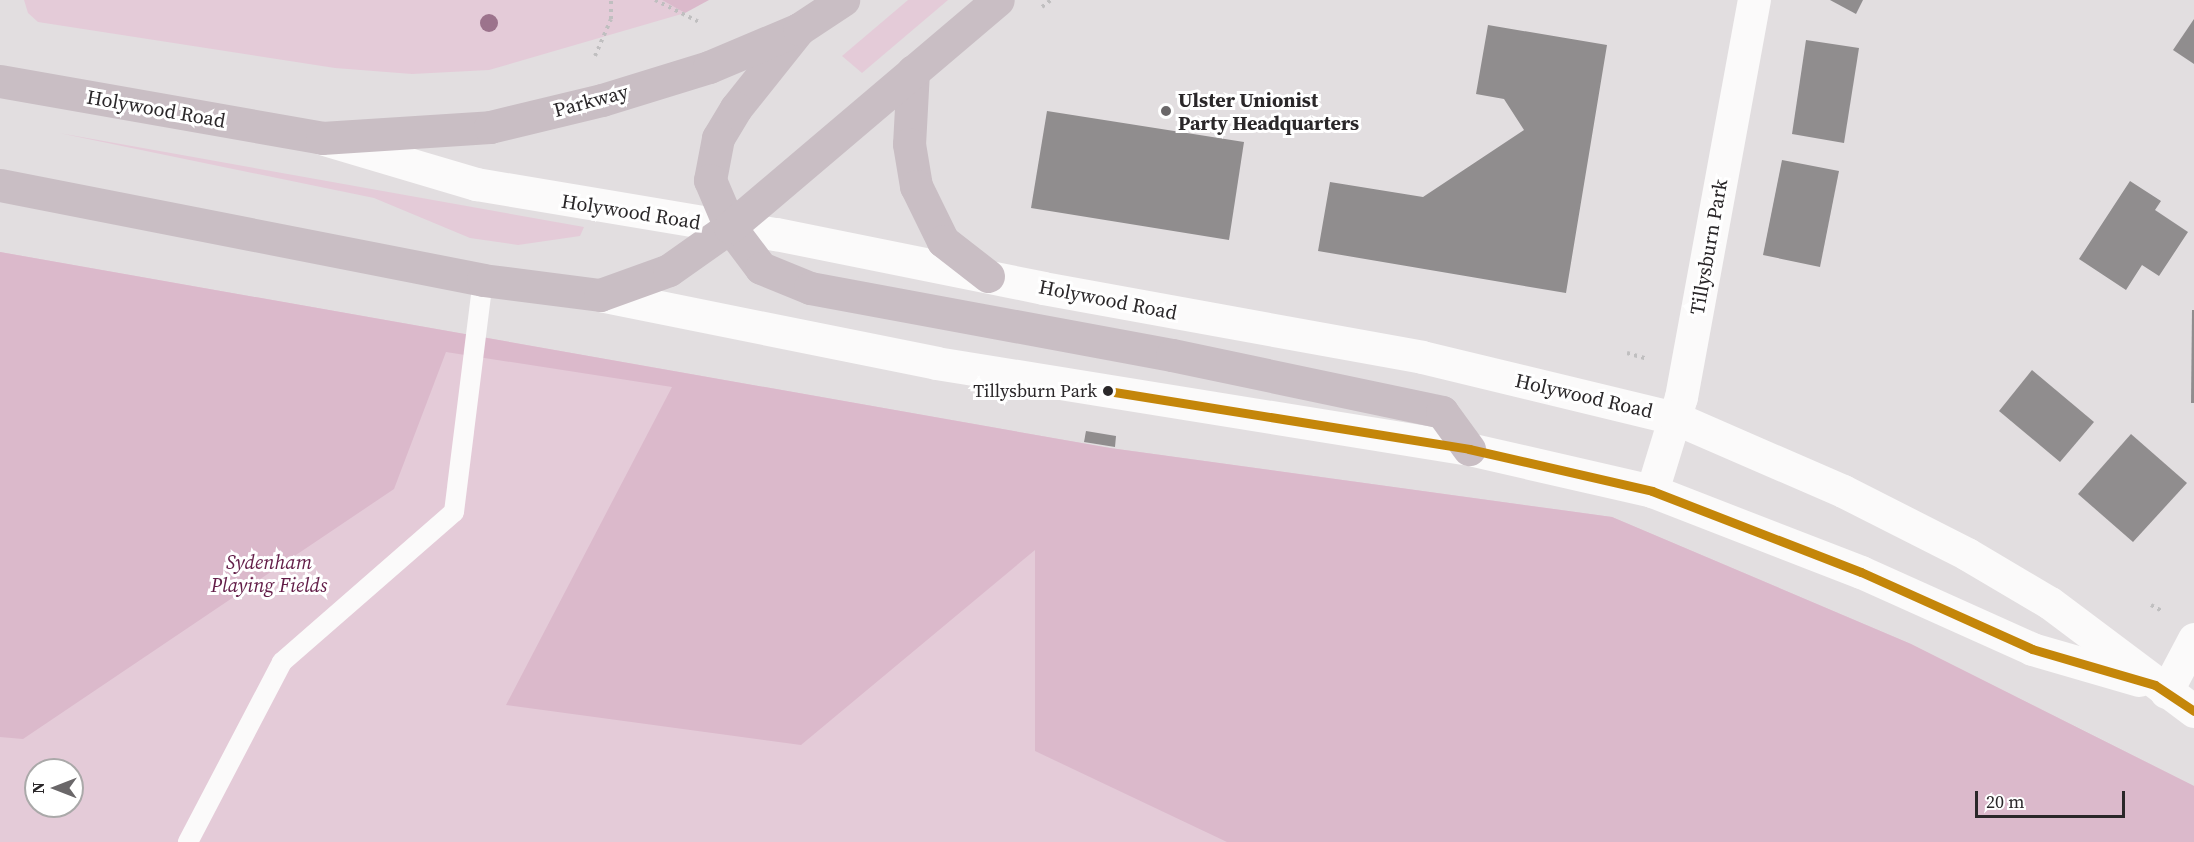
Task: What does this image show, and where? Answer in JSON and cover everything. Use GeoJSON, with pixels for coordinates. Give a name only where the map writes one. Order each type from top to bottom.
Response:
{"type":"FeatureCollection","features":[{"type":"Feature","properties":{"kind":"highway","name":"Parkway"},"geometry":{"type":"LineString","coordinates":[[322,138],[490,127],[602,100],[709,67],[799,29],[843,0]]}},
{"type":"Feature","properties":{"kind":"highway"},"geometry":{"type":"LineString","coordinates":[[600,295],[669,270],[730,227],[998,0]]}},
{"type":"Feature","properties":{"kind":"highway"},"geometry":{"type":"LineString","coordinates":[[799,29],[755,82],[718,138],[710,180],[730,227],[761,268],[810,288],[1172,355],[1442,412],[1468,449]]}},
{"type":"Feature","properties":{"kind":"highway"},"geometry":{"type":"LineString","coordinates":[[913,71],[909,144],[916,186],[943,241],[988,276]]}},
{"type":"Feature","properties":{"kind":"highway","name":"Holywood Road"},"geometry":{"type":"LineString","coordinates":[[0,81],[322,138]]}},
{"type":"Feature","properties":{"kind":"highway","name":"Holywood Road"},"geometry":{"type":"LineString","coordinates":[[0,185],[483,280],[600,295]]}},
{"type":"Feature","properties":{"kind":"main road","name":"Tillysburn Park"},"geometry":{"type":"LineString","coordinates":[[1652,491],[1675,418],[1755,0]]}},
{"type":"Feature","properties":{"kind":"main road","name":"Holywood Road"},"geometry":{"type":"LineString","coordinates":[[322,138],[476,184],[730,227],[1422,357],[1675,418],[1843,491],[1967,554],[2050,603],[2160,688],[2194,711]]}},
{"type":"Feature","properties":{"kind":"main road","name":"Holywood Road"},"geometry":{"type":"LineString","coordinates":[[600,295],[936,363],[1468,449],[1652,491],[1861,572],[2032,649],[2160,688]]}},
{"type":"Feature","properties":{"kind":"main road"},"geometry":{"type":"LineString","coordinates":[[2160,688],[2194,639]]}},
{"type":"Feature","properties":{"kind":"lane"},"geometry":{"type":"LineString","coordinates":[[188,842],[282,662],[454,512],[483,280]]}},
{"type":"Feature","properties":{"kind":"path"},"geometry":{"type":"LineString","coordinates":[[594,59],[611,19],[611,0]]}},
{"type":"Feature","properties":{"kind":"path"},"geometry":{"type":"LineString","coordinates":[[655,0],[702,24]]}},
{"type":"Feature","properties":{"kind":"path"},"geometry":{"type":"LineString","coordinates":[[1033,14],[1051,0]]}},
{"type":"Feature","properties":{"kind":"green space"},"geometry":{"type":"Polygon","coordinates":[[[24,0],[662,0],[685,13],[489,70],[412,74],[335,68],[38,22],[28,13],[24,0]]]}},
{"type":"Feature","properties":{"kind":"green space"},"geometry":{"type":"Polygon","coordinates":[[[908,0],[948,0],[862,73],[842,56],[908,0]]]}},
{"type":"Feature","properties":{"kind":"green space"},"geometry":{"type":"Polygon","coordinates":[[[59,133],[584,227],[580,236],[518,245],[470,238],[374,198],[59,133]]]}},
{"type":"Feature","properties":{"kind":"green space","name":"Sydenham Playing Fields"},"geometry":{"type":"Polygon","coordinates":[[[0,252],[1110,448],[1612,517],[1911,644],[2194,786],[2194,842],[0,842],[0,252]]]}},
{"type":"Feature","properties":{"kind":"shaded area"},"geometry":{"type":"Polygon","coordinates":[[[662,0],[709,0],[685,13],[662,0]]]}},
{"type":"Feature","properties":{"kind":"shaded area","name":"Sydenham Playing Fields"},"geometry":{"type":"Polygon","coordinates":[[[0,252],[1110,448],[1612,517],[1911,644],[2194,786],[2194,842],[1227,842],[1035,751],[1035,550],[801,745],[506,705],[672,387],[446,352],[394,489],[23,739],[0,737],[0,252]]]}},
{"type":"Feature","properties":{"kind":"building"},"geometry":{"type":"Polygon","coordinates":[[[1830,0],[1863,0],[1856,14],[1830,0]]]}},
{"type":"Feature","properties":{"kind":"building"},"geometry":{"type":"Polygon","coordinates":[[[2194,19],[2194,64],[2173,50],[2194,19]]]}},
{"type":"Feature","properties":{"kind":"building"},"geometry":{"type":"Polygon","coordinates":[[[1488,25],[1607,45],[1566,293],[1318,251],[1330,182],[1423,197],[1524,130],[1504,99],[1476,94],[1488,25]]]}},
{"type":"Feature","properties":{"kind":"building"},"geometry":{"type":"Polygon","coordinates":[[[1806,40],[1859,48],[1844,143],[1792,134],[1806,40]]]}},
{"type":"Feature","properties":{"kind":"building"},"geometry":{"type":"Polygon","coordinates":[[[1047,111],[1244,142],[1229,240],[1031,208],[1047,111]]]}},
{"type":"Feature","properties":{"kind":"building"},"geometry":{"type":"Polygon","coordinates":[[[1782,160],[1839,171],[1820,267],[1763,255],[1782,160]]]}},
{"type":"Feature","properties":{"kind":"building"},"geometry":{"type":"Polygon","coordinates":[[[2130,181],[2161,201],[2155,210],[2188,232],[2159,276],[2142,265],[2126,290],[2079,259],[2130,181]]]}},
{"type":"Feature","properties":{"kind":"building"},"geometry":{"type":"Polygon","coordinates":[[[2192,310],[2194,310],[2194,403],[2191,403],[2192,310]]]}},
{"type":"Feature","properties":{"kind":"building"},"geometry":{"type":"Polygon","coordinates":[[[2032,370],[2094,422],[2060,462],[1999,411],[2032,370]]]}},
{"type":"Feature","properties":{"kind":"building"},"geometry":{"type":"Polygon","coordinates":[[[1086,431],[1116,436],[1115,447],[1084,442],[1086,431]]]}},
{"type":"Feature","properties":{"kind":"building"},"geometry":{"type":"Polygon","coordinates":[[[2131,434],[2187,483],[2133,542],[2078,494],[2131,434]]]}},
{"type":"Feature","properties":{"kind":"transit line"},"geometry":{"type":"LineString","coordinates":[[1108,391],[1469,449],[1652,491],[1861,572],[2032,649],[2155,685],[2194,711]]}},
{"type":"Feature","properties":{"kind":"place","name":"Ulster Unionist Party Headquarters"},"geometry":{"type":"Point","coordinates":[1166,111]}},
{"type":"Feature","properties":{"kind":"place","name":"Tillysburn Park"},"geometry":{"type":"Point","coordinates":[1108,391]}}]}
